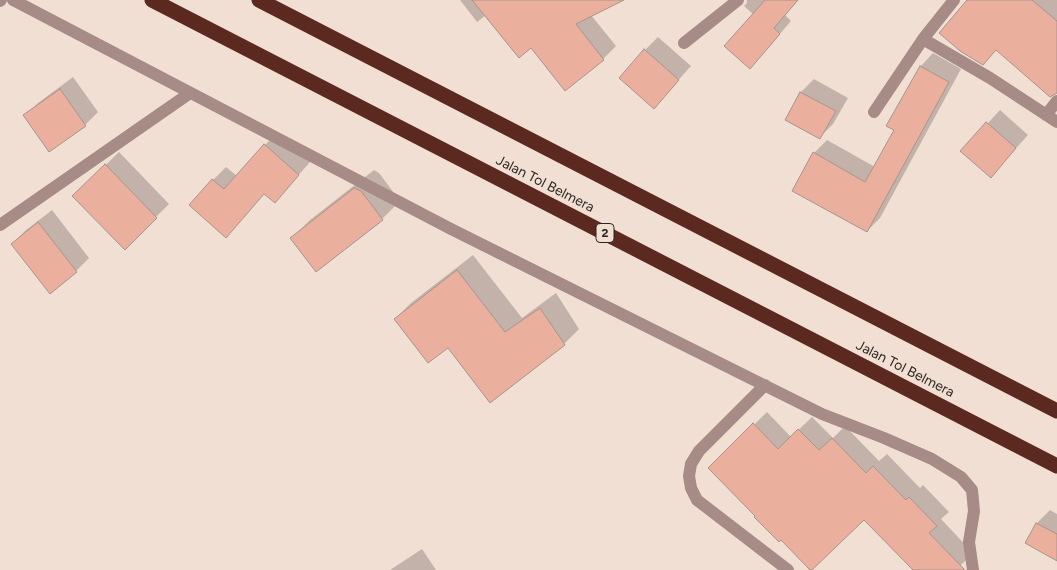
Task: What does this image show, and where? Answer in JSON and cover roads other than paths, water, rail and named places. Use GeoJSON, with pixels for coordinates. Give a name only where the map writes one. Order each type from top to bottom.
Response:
{"type":"FeatureCollection","features":[{"type":"Feature","properties":{"kind":"highway","name":"Jalan Tol Belmera"},"geometry":{"type":"LineString","coordinates":[[152,0],[1057,466]]}},
{"type":"Feature","properties":{"kind":"highway"},"geometry":{"type":"LineString","coordinates":[[260,0],[1057,411]]}},
{"type":"Feature","properties":{"kind":"street"},"geometry":{"type":"LineString","coordinates":[[13,0],[452,229],[822,414],[932,459],[961,477],[972,490],[974,512],[968,542],[973,570]]}},
{"type":"Feature","properties":{"kind":"street"},"geometry":{"type":"LineString","coordinates":[[684,42],[738,0]]}},
{"type":"Feature","properties":{"kind":"street"},"geometry":{"type":"LineString","coordinates":[[874,112],[923,39],[954,0]]}},
{"type":"Feature","properties":{"kind":"street"},"geometry":{"type":"LineString","coordinates":[[923,39],[990,78],[1057,122]]}},
{"type":"Feature","properties":{"kind":"street"},"geometry":{"type":"LineString","coordinates":[[0,225],[190,92]]}},
{"type":"Feature","properties":{"kind":"street"},"geometry":{"type":"LineString","coordinates":[[1046,115],[1057,102]]}},
{"type":"Feature","properties":{"kind":"street"},"geometry":{"type":"LineString","coordinates":[[765,385],[700,451],[692,464],[690,482],[697,500],[788,570]]}}]}
